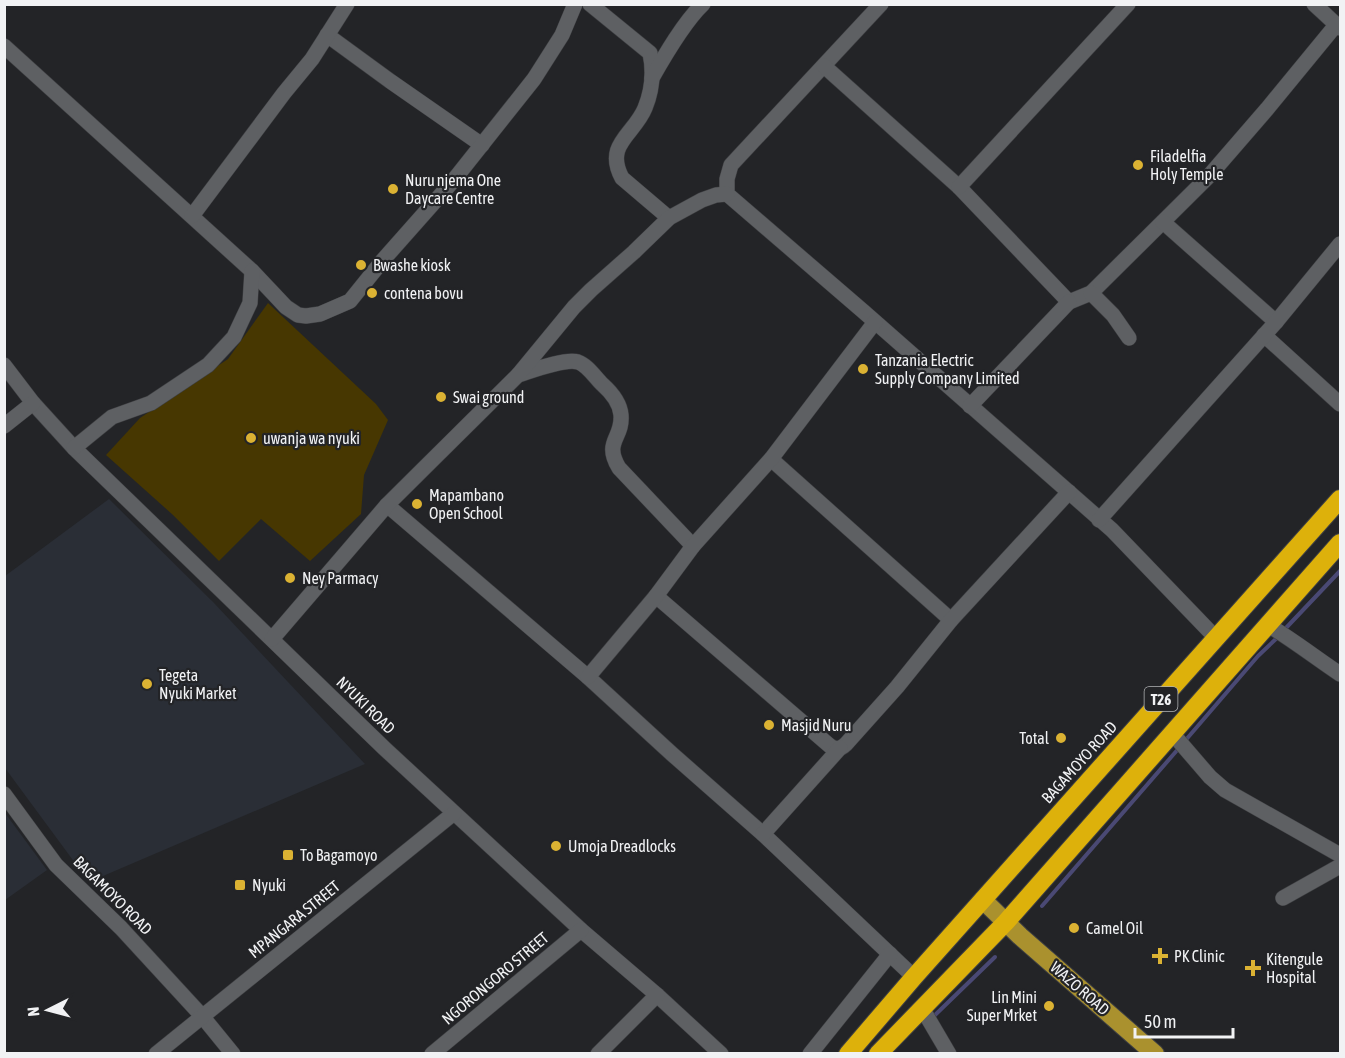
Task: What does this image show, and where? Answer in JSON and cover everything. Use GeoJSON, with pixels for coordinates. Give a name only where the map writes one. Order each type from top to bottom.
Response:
{"type":"FeatureCollection","features":[{"type":"Feature","properties":{"kind":"highway","name":"BAGAMOYO ROAD"},"geometry":{"type":"LineString","coordinates":[[848,1053],[1341,499]]}},
{"type":"Feature","properties":{"kind":"highway","name":"T26"},"geometry":{"type":"LineString","coordinates":[[883,1051],[1006,922],[1341,543]]}},
{"type":"Feature","properties":{"kind":"main road","name":"WAZO ROAD"},"geometry":{"type":"LineString","coordinates":[[983,900],[1020,936],[1155,1053]]}},
{"type":"Feature","properties":{"kind":"street"},"geometry":{"type":"LineString","coordinates":[[192,216],[284,93],[312,60],[347,4]]}},
{"type":"Feature","properties":{"kind":"street"},"geometry":{"type":"LineString","coordinates":[[4,46],[252,271],[286,307],[298,315],[306,316],[320,314],[350,301],[453,181],[534,79],[562,35],[575,4]]}},
{"type":"Feature","properties":{"kind":"street"},"geometry":{"type":"LineString","coordinates":[[590,4],[650,53],[652,78],[644,109],[616,151],[615,160],[622,177],[669,218]]}},
{"type":"Feature","properties":{"kind":"street"},"geometry":{"type":"LineString","coordinates":[[652,78],[675,41],[703,4]]}},
{"type":"Feature","properties":{"kind":"street"},"geometry":{"type":"LineString","coordinates":[[881,4],[731,165],[726,179],[727,194],[1112,530],[1216,638]]}},
{"type":"Feature","properties":{"kind":"street"},"geometry":{"type":"LineString","coordinates":[[959,187],[1128,4]]}},
{"type":"Feature","properties":{"kind":"street"},"geometry":{"type":"LineString","coordinates":[[970,406],[1070,302],[1091,293],[1163,222],[1209,176],[1267,110],[1338,26],[1314,4]]}},
{"type":"Feature","properties":{"kind":"street"},"geometry":{"type":"LineString","coordinates":[[327,35],[482,145]]}},
{"type":"Feature","properties":{"kind":"street"},"geometry":{"type":"LineString","coordinates":[[824,66],[959,187],[1070,302]]}},
{"type":"Feature","properties":{"kind":"street"},"geometry":{"type":"LineString","coordinates":[[272,639],[387,505],[518,375],[574,307],[669,218],[702,200],[727,194]]}},
{"type":"Feature","properties":{"kind":"street"},"geometry":{"type":"LineString","coordinates":[[1163,222],[1276,322]]}},
{"type":"Feature","properties":{"kind":"street"},"geometry":{"type":"LineString","coordinates":[[1100,520],[1276,322],[1341,244]]}},
{"type":"Feature","properties":{"kind":"street"},"geometry":{"type":"LineString","coordinates":[[74,448],[112,417],[151,403],[208,364],[234,337],[250,303],[252,271]]}},
{"type":"Feature","properties":{"kind":"street"},"geometry":{"type":"LineString","coordinates":[[1091,293],[1113,315],[1129,339]]}},
{"type":"Feature","properties":{"kind":"street"},"geometry":{"type":"LineString","coordinates":[[588,677],[656,596],[693,546],[771,459],[875,322]]}},
{"type":"Feature","properties":{"kind":"street"},"geometry":{"type":"LineString","coordinates":[[1264,335],[1341,404]]}},
{"type":"Feature","properties":{"kind":"street"},"geometry":{"type":"LineString","coordinates":[[518,375],[558,363],[578,362],[611,392],[618,403],[621,414],[620,427],[612,453],[614,460],[693,546]]}},
{"type":"Feature","properties":{"kind":"street","name":"NYUKI ROAD"},"geometry":{"type":"LineString","coordinates":[[4,365],[33,403],[74,448],[384,748],[581,930],[721,1053]]}},
{"type":"Feature","properties":{"kind":"street"},"geometry":{"type":"LineString","coordinates":[[4,426],[33,403]]}},
{"type":"Feature","properties":{"kind":"street"},"geometry":{"type":"LineString","coordinates":[[771,459],[951,620]]}},
{"type":"Feature","properties":{"kind":"street"},"geometry":{"type":"LineString","coordinates":[[763,834],[897,687],[951,620],[1069,492]]}},
{"type":"Feature","properties":{"kind":"street"},"geometry":{"type":"LineString","coordinates":[[387,505],[588,677],[763,834],[914,977]]}},
{"type":"Feature","properties":{"kind":"street"},"geometry":{"type":"LineString","coordinates":[[656,596],[830,746],[840,748]]}},
{"type":"Feature","properties":{"kind":"street"},"geometry":{"type":"LineString","coordinates":[[1268,625],[1341,674]]}},
{"type":"Feature","properties":{"kind":"street"},"geometry":{"type":"LineString","coordinates":[[1172,733],[1217,785],[1341,855]]}},
{"type":"Feature","properties":{"kind":"street","name":"BAGAMOYO ROAD"},"geometry":{"type":"LineString","coordinates":[[4,794],[56,865],[121,928],[233,1053]]}},
{"type":"Feature","properties":{"kind":"street","name":"MPANGARA STREET"},"geometry":{"type":"LineString","coordinates":[[156,1053],[454,813]]}},
{"type":"Feature","properties":{"kind":"street"},"geometry":{"type":"LineString","coordinates":[[1283,898],[1341,866]]}},
{"type":"Feature","properties":{"kind":"street","name":"NGORONGORO STREET"},"geometry":{"type":"LineString","coordinates":[[432,1053],[581,930]]}},
{"type":"Feature","properties":{"kind":"street"},"geometry":{"type":"LineString","coordinates":[[810,1053],[890,954]]}},
{"type":"Feature","properties":{"kind":"street"},"geometry":{"type":"LineString","coordinates":[[598,1053],[657,995]]}},
{"type":"Feature","properties":{"kind":"street"},"geometry":{"type":"LineString","coordinates":[[922,1008],[949,1053]]}},
{"type":"Feature","properties":{"kind":"shaded area","name":"uwanja wa nyuki"},"geometry":{"type":"Polygon","coordinates":[[[268,303],[376,404],[388,420],[364,475],[361,514],[310,561],[261,519],[219,561],[173,515],[106,455],[140,418],[228,359],[268,303]]]}},
{"type":"Feature","properties":{"kind":"shaded area","name":"Tegeta Nyuki Market"},"geometry":{"type":"Polygon","coordinates":[[[109,499],[214,603],[365,764],[89,882],[5,768],[5,576],[109,499]]]}},
{"type":"Feature","properties":{"kind":"shaded area"},"geometry":{"type":"Polygon","coordinates":[[[5,813],[47,870],[4,900],[5,813]]]}},
{"type":"Feature","properties":{"kind":"waterway"},"geometry":{"type":"LineString","coordinates":[[1285,629],[1340,571]]}},
{"type":"Feature","properties":{"kind":"waterway"},"geometry":{"type":"LineString","coordinates":[[1184,742],[1258,656],[1278,637]]}},
{"type":"Feature","properties":{"kind":"waterway"},"geometry":{"type":"LineString","coordinates":[[1042,906],[1179,748]]}},
{"type":"Feature","properties":{"kind":"waterway"},"geometry":{"type":"LineString","coordinates":[[935,1015],[995,957]]}},
{"type":"Feature","properties":{"kind":"place","name":"Filadelfia Holy Temple"},"geometry":{"type":"Point","coordinates":[1138,165]}},
{"type":"Feature","properties":{"kind":"place","name":"Nuru njema One Daycare Centre"},"geometry":{"type":"Point","coordinates":[393,189]}},
{"type":"Feature","properties":{"kind":"place","name":"Bwashe kiosk"},"geometry":{"type":"Point","coordinates":[361,265]}},
{"type":"Feature","properties":{"kind":"place","name":"contena bovu"},"geometry":{"type":"Point","coordinates":[372,293]}},
{"type":"Feature","properties":{"kind":"place","name":"Tanzania Electric Supply Company Limited"},"geometry":{"type":"Point","coordinates":[863,369]}},
{"type":"Feature","properties":{"kind":"place","name":"Swai ground"},"geometry":{"type":"Point","coordinates":[441,397]}},
{"type":"Feature","properties":{"kind":"place","name":"uwanja wa nyuki"},"geometry":{"type":"Point","coordinates":[251,438]}},
{"type":"Feature","properties":{"kind":"place","name":"Mapambano Open School"},"geometry":{"type":"Point","coordinates":[417,504]}},
{"type":"Feature","properties":{"kind":"place","name":"Ney Parmacy"},"geometry":{"type":"Point","coordinates":[290,578]}},
{"type":"Feature","properties":{"kind":"place","name":"Tegeta Nyuki Market"},"geometry":{"type":"Point","coordinates":[147,684]}},
{"type":"Feature","properties":{"kind":"place","name":"Masjid Nuru"},"geometry":{"type":"Point","coordinates":[769,725]}},
{"type":"Feature","properties":{"kind":"place","name":"Total"},"geometry":{"type":"Point","coordinates":[1061,738]}},
{"type":"Feature","properties":{"kind":"place","name":"Umoja Dreadlocks"},"geometry":{"type":"Point","coordinates":[556,846]}},
{"type":"Feature","properties":{"kind":"place","name":"To Bagamoyo"},"geometry":{"type":"Point","coordinates":[288,855]}},
{"type":"Feature","properties":{"kind":"place","name":"Nyuki"},"geometry":{"type":"Point","coordinates":[240,885]}},
{"type":"Feature","properties":{"kind":"place","name":"Camel Oil"},"geometry":{"type":"Point","coordinates":[1074,928]}},
{"type":"Feature","properties":{"kind":"place","name":"PK Clinic"},"geometry":{"type":"Point","coordinates":[1160,956]}},
{"type":"Feature","properties":{"kind":"place","name":"Kitengule Hospital"},"geometry":{"type":"Point","coordinates":[1253,968]}},
{"type":"Feature","properties":{"kind":"place","name":"Lin Mini Super Mrket"},"geometry":{"type":"Point","coordinates":[1049,1006]}}]}
